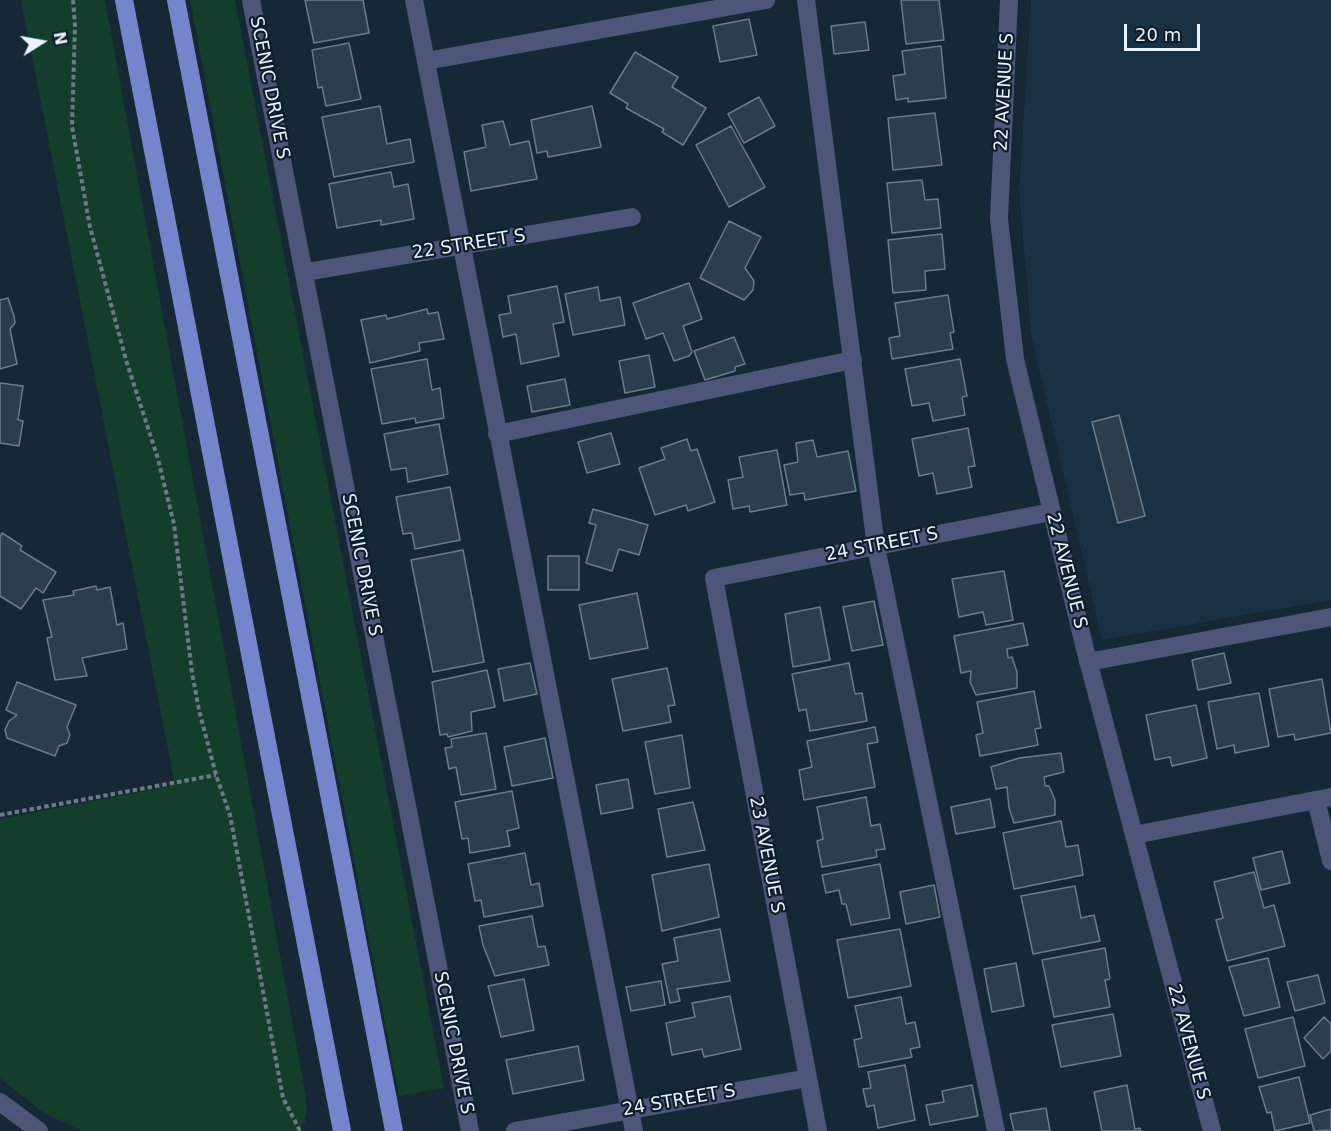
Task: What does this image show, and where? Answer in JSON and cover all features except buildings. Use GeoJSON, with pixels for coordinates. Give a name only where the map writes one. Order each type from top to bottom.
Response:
{"type":"FeatureCollection","features":[{"type":"Feature","properties":{"kind":"main road"},"geometry":{"type":"LineString","coordinates":[[124,0],[342,1131]]}},
{"type":"Feature","properties":{"kind":"main road"},"geometry":{"type":"LineString","coordinates":[[176,0],[394,1131]]}},
{"type":"Feature","properties":{"kind":"street","name":"SCENIC DRIVE S"},"geometry":{"type":"LineString","coordinates":[[251,0],[306,272],[470,1131]]}},
{"type":"Feature","properties":{"kind":"street"},"geometry":{"type":"LineString","coordinates":[[414,0],[460,246],[634,1131]]}},
{"type":"Feature","properties":{"kind":"street"},"geometry":{"type":"LineString","coordinates":[[426,61],[766,0]]}},
{"type":"Feature","properties":{"kind":"street"},"geometry":{"type":"LineString","coordinates":[[806,0],[876,546],[996,1131]]}},
{"type":"Feature","properties":{"kind":"street","name":"22 AVENUE S"},"geometry":{"type":"LineString","coordinates":[[1009,0],[999,219],[1015,359],[1088,662],[1212,1131]]}},
{"type":"Feature","properties":{"kind":"street","name":"22 STREET S"},"geometry":{"type":"LineString","coordinates":[[306,272],[632,217]]}},
{"type":"Feature","properties":{"kind":"street"},"geometry":{"type":"LineString","coordinates":[[497,434],[853,360]]}},
{"type":"Feature","properties":{"kind":"street","name":"24 STREET S"},"geometry":{"type":"LineString","coordinates":[[714,578],[1051,512]]}},
{"type":"Feature","properties":{"kind":"street","name":"23 AVENUE S"},"geometry":{"type":"LineString","coordinates":[[714,578],[818,1131]]}},
{"type":"Feature","properties":{"kind":"street"},"geometry":{"type":"LineString","coordinates":[[1088,662],[1331,617]]}},
{"type":"Feature","properties":{"kind":"street"},"geometry":{"type":"LineString","coordinates":[[1134,835],[1324,798],[1331,861]]}},
{"type":"Feature","properties":{"kind":"street","name":"24 STREET S"},"geometry":{"type":"LineString","coordinates":[[515,1131],[808,1078]]}},
{"type":"Feature","properties":{"kind":"street"},"geometry":{"type":"LineString","coordinates":[[0,1102],[39,1131]]}},
{"type":"Feature","properties":{"kind":"path"},"geometry":{"type":"LineString","coordinates":[[73,0],[75,25],[72,126],[76,159],[100,270],[158,459],[174,524],[192,673],[216,775],[230,815],[283,1098],[300,1131]]}},
{"type":"Feature","properties":{"kind":"path"},"geometry":{"type":"LineString","coordinates":[[0,815],[216,775]]}},
{"type":"Feature","properties":{"kind":"shaded area"},"geometry":{"type":"Polygon","coordinates":[[[1031,0],[1331,0],[1331,600],[1102,640],[1031,334],[1019,191],[1031,0]]]}},
{"type":"Feature","properties":{"kind":"green space"},"geometry":{"type":"Polygon","coordinates":[[[21,0],[105,0],[304,1086],[307,1109],[305,1123],[295,1131],[82,1131],[44,1113],[0,1078],[0,819],[175,785],[21,0]]]}},
{"type":"Feature","properties":{"kind":"green space"},"geometry":{"type":"Polygon","coordinates":[[[190,0],[235,0],[444,1088],[399,1096],[190,0]]]}}]}
